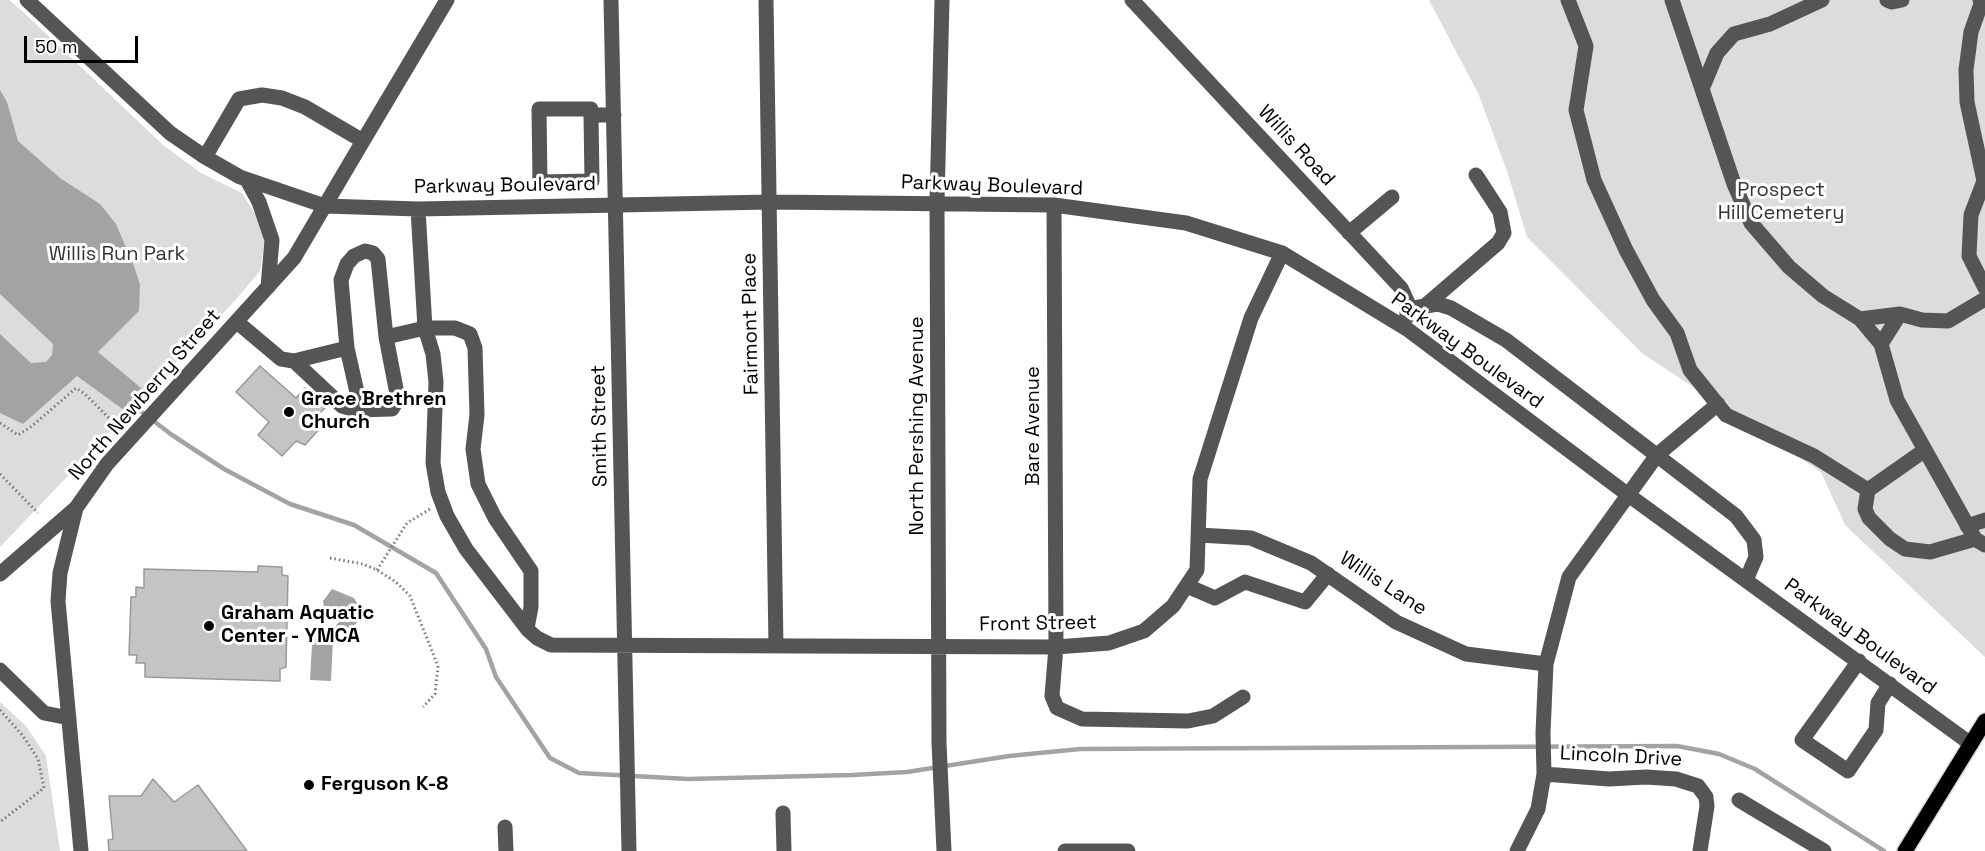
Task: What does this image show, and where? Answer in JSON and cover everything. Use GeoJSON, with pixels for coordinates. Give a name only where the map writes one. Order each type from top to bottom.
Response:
{"type":"FeatureCollection","features":[{"type":"Feature","properties":{"kind":"main road"},"geometry":{"type":"LineString","coordinates":[[1907,848],[1985,722]]}},
{"type":"Feature","properties":{"kind":"street","name":"Parkway Boulevard"},"geometry":{"type":"LineString","coordinates":[[27,0],[170,133],[205,157],[247,180],[325,206],[418,209],[770,202],[1054,205],[1186,223],[1282,253],[1407,329],[1627,494],[1971,744]]}},
{"type":"Feature","properties":{"kind":"street","name":"North Newberry Street"},"geometry":{"type":"LineString","coordinates":[[81,851],[58,601],[60,573],[76,508],[93,481],[294,258],[447,0]]}},
{"type":"Feature","properties":{"kind":"street","name":"Smith Street"},"geometry":{"type":"LineString","coordinates":[[611,0],[629,851]]}},
{"type":"Feature","properties":{"kind":"street","name":"Fairmont Place"},"geometry":{"type":"LineString","coordinates":[[766,0],[776,646]]}},
{"type":"Feature","properties":{"kind":"street","name":"North Pershing Avenue"},"geometry":{"type":"LineString","coordinates":[[942,0],[937,203],[939,742],[944,851]]}},
{"type":"Feature","properties":{"kind":"street","name":"Willis Road"},"geometry":{"type":"LineString","coordinates":[[1132,0],[1401,288],[1407,301],[1407,329]]}},
{"type":"Feature","properties":{"kind":"street"},"geometry":{"type":"LineString","coordinates":[[1568,0],[1586,46],[1576,110],[1594,180],[1626,250],[1653,300],[1677,333],[1690,370],[1726,415],[1814,456],[1868,490]]}},
{"type":"Feature","properties":{"kind":"street"},"geometry":{"type":"LineString","coordinates":[[1672,0],[1734,184],[1751,223],[1788,267],[1822,296],[1860,319],[1881,344],[1897,400],[1976,537]]}},
{"type":"Feature","properties":{"kind":"street"},"geometry":{"type":"LineString","coordinates":[[1702,89],[1717,53],[1734,34],[1770,24],[1822,0]]}},
{"type":"Feature","properties":{"kind":"street"},"geometry":{"type":"LineString","coordinates":[[1887,0],[1892,2],[1902,0]]}},
{"type":"Feature","properties":{"kind":"street"},"geometry":{"type":"LineString","coordinates":[[1982,1],[1971,32],[1966,70],[1967,102],[1984,180],[1971,215],[1969,255],[1985,288]]}},
{"type":"Feature","properties":{"kind":"street"},"geometry":{"type":"LineString","coordinates":[[1690,54],[1717,53]]}},
{"type":"Feature","properties":{"kind":"street"},"geometry":{"type":"LineString","coordinates":[[205,157],[239,99],[262,95],[282,98],[305,107],[363,141]]}},
{"type":"Feature","properties":{"kind":"street"},"geometry":{"type":"LineString","coordinates":[[585,206],[588,175],[591,109],[539,109],[540,182],[588,175],[615,169]]}},
{"type":"Feature","properties":{"kind":"street"},"geometry":{"type":"LineString","coordinates":[[591,116],[614,115]]}},
{"type":"Feature","properties":{"kind":"street"},"geometry":{"type":"LineString","coordinates":[[1426,305],[1498,243],[1504,233],[1500,212],[1476,176]]}},
{"type":"Feature","properties":{"kind":"street"},"geometry":{"type":"LineString","coordinates":[[247,180],[259,202],[272,240],[268,287]]}},
{"type":"Feature","properties":{"kind":"street"},"geometry":{"type":"LineString","coordinates":[[546,182],[546,207]]}},
{"type":"Feature","properties":{"kind":"street"},"geometry":{"type":"LineString","coordinates":[[1349,233],[1392,197]]}},
{"type":"Feature","properties":{"kind":"street","name":"Bare Avenue"},"geometry":{"type":"LineString","coordinates":[[1054,205],[1056,647],[1052,696],[1058,708],[1082,719],[1188,721],[1213,716],[1243,697]]}},
{"type":"Feature","properties":{"kind":"street","name":"Front Street"},"geometry":{"type":"LineString","coordinates":[[418,209],[425,328],[433,354],[436,382],[433,463],[443,504],[466,549],[527,628],[537,638],[551,645],[1056,647],[1109,643],[1144,631],[1173,606],[1197,570],[1200,479],[1251,318],[1282,253]]}},
{"type":"Feature","properties":{"kind":"street"},"geometry":{"type":"LineString","coordinates":[[294,361],[334,401],[361,410],[392,409],[398,399],[386,337],[378,259],[374,253],[365,251],[354,256],[347,264],[341,280],[347,348],[361,410]]}},
{"type":"Feature","properties":{"kind":"street"},"geometry":{"type":"LineString","coordinates":[[1860,319],[1900,314],[1922,320],[1948,321],[1985,299]]}},
{"type":"Feature","properties":{"kind":"street"},"geometry":{"type":"LineString","coordinates":[[1407,309],[1438,304],[1451,308],[1506,340],[1736,516],[1754,540],[1756,557],[1746,580]]}},
{"type":"Feature","properties":{"kind":"street"},"geometry":{"type":"LineString","coordinates":[[1881,344],[1900,314]]}},
{"type":"Feature","properties":{"kind":"street"},"geometry":{"type":"LineString","coordinates":[[237,322],[268,351],[281,359],[294,361],[347,348]]}},
{"type":"Feature","properties":{"kind":"street"},"geometry":{"type":"LineString","coordinates":[[386,337],[425,328],[464,329],[473,340],[477,415],[473,449],[477,484],[495,518],[531,570],[531,607],[527,628]]}},
{"type":"Feature","properties":{"kind":"street"},"geometry":{"type":"LineString","coordinates":[[1517,851],[1538,809],[1544,774],[1546,664],[1569,577],[1627,494],[1658,455],[1718,404]]}},
{"type":"Feature","properties":{"kind":"street"},"geometry":{"type":"LineString","coordinates":[[1924,450],[1868,490],[1866,509],[1869,518],[1890,539],[1905,549],[1930,552],[1976,537],[1985,520]]}},
{"type":"Feature","properties":{"kind":"street"},"geometry":{"type":"LineString","coordinates":[[0,574],[76,508]]}},
{"type":"Feature","properties":{"kind":"street","name":"Willis Lane"},"geometry":{"type":"LineString","coordinates":[[1199,535],[1251,538],[1311,563],[1396,622],[1466,654],[1546,664]]}},
{"type":"Feature","properties":{"kind":"street"},"geometry":{"type":"LineString","coordinates":[[1187,586],[1215,598],[1245,582],[1305,602],[1328,574]]}},
{"type":"Feature","properties":{"kind":"street"},"geometry":{"type":"LineString","coordinates":[[1858,661],[1802,740],[1848,771],[1876,730],[1878,703],[1890,684]]}},
{"type":"Feature","properties":{"kind":"street"},"geometry":{"type":"LineString","coordinates":[[0,670],[44,713],[69,718]]}},
{"type":"Feature","properties":{"kind":"street","name":"Lincoln Drive"},"geometry":{"type":"LineString","coordinates":[[1544,774],[1609,779],[1646,777],[1676,779],[1698,786],[1703,791],[1707,806],[1700,851]]}},
{"type":"Feature","properties":{"kind":"street"},"geometry":{"type":"LineString","coordinates":[[1739,800],[1824,851]]}},
{"type":"Feature","properties":{"kind":"street"},"geometry":{"type":"LineString","coordinates":[[783,813],[784,851]]}},
{"type":"Feature","properties":{"kind":"street"},"geometry":{"type":"LineString","coordinates":[[504,827],[506,851]]}},
{"type":"Feature","properties":{"kind":"street"},"geometry":{"type":"LineString","coordinates":[[1066,850],[1128,851]]}},
{"type":"Feature","properties":{"kind":"path"},"geometry":{"type":"LineString","coordinates":[[0,423],[18,435],[33,426],[76,388],[119,428]]}},
{"type":"Feature","properties":{"kind":"path"},"geometry":{"type":"LineString","coordinates":[[0,474],[38,513]]}},
{"type":"Feature","properties":{"kind":"path"},"geometry":{"type":"LineString","coordinates":[[377,570],[397,536],[413,517],[443,504]]}},
{"type":"Feature","properties":{"kind":"path"},"geometry":{"type":"LineString","coordinates":[[330,558],[363,564],[377,570],[396,582],[410,596],[438,666],[435,694],[423,707]]}},
{"type":"Feature","properties":{"kind":"path"},"geometry":{"type":"LineString","coordinates":[[0,710],[23,736],[38,759],[44,788],[0,822]]}},
{"type":"Feature","properties":{"kind":"green space","name":"Willis Run Park"},"geometry":{"type":"Polygon","coordinates":[[[0,0],[9,0],[21,10],[163,145],[201,173],[242,193],[266,232],[260,271],[231,305],[0,547],[0,0]]]}},
{"type":"Feature","properties":{"kind":"green space","name":"Prospect Hill Cemetery"},"geometry":{"type":"Polygon","coordinates":[[[1429,0],[1985,0],[1985,657],[1845,525],[1821,472],[1642,353],[1527,237],[1507,171],[1478,93],[1429,0]]]}},
{"type":"Feature","properties":{"kind":"green space"},"geometry":{"type":"Polygon","coordinates":[[[0,702],[26,726],[46,756],[60,851],[0,851],[0,702]]]}},
{"type":"Feature","properties":{"kind":"shaded area"},"geometry":{"type":"Polygon","coordinates":[[[0,90],[7,102],[18,141],[60,178],[100,204],[116,224],[134,266],[140,285],[139,311],[98,352],[147,393],[128,413],[77,376],[23,424],[0,413],[0,334],[31,363],[46,362],[52,355],[53,344],[0,294],[0,90]]]}},
{"type":"Feature","properties":{"kind":"shaded area"},"geometry":{"type":"Polygon","coordinates":[[[332,589],[354,598],[358,605],[358,621],[349,631],[333,640],[331,681],[310,680],[313,627],[334,628],[339,622],[336,616],[325,614],[323,601],[332,589]]]}},
{"type":"Feature","properties":{"kind":"building","name":"Grace Brethren Church"},"geometry":{"type":"Polygon","coordinates":[[[260,366],[296,398],[305,388],[326,407],[315,418],[323,425],[305,445],[296,441],[282,456],[258,435],[269,422],[236,392],[260,366]]]}},
{"type":"Feature","properties":{"kind":"building","name":"Graham Aquatic Center - YMCA"},"geometry":{"type":"Polygon","coordinates":[[[258,566],[282,567],[282,575],[288,576],[286,667],[280,669],[280,681],[145,677],[145,663],[136,663],[137,655],[129,655],[131,597],[136,597],[136,587],[144,588],[144,569],[258,572],[258,566]]]}},
{"type":"Feature","properties":{"kind":"building"},"geometry":{"type":"Polygon","coordinates":[[[153,779],[174,802],[198,785],[247,851],[109,851],[108,840],[113,839],[109,796],[141,796],[153,779]]]}},
{"type":"Feature","properties":{"kind":"waterway"},"geometry":{"type":"LineString","coordinates":[[134,406],[172,435],[224,469],[290,504],[354,525],[436,573],[486,649],[496,677],[550,758],[579,773],[688,779],[852,775],[907,772],[1009,756],[1080,749],[1677,746],[1719,754],[1755,769],[1884,851]]}},
{"type":"Feature","properties":{"kind":"place","name":"Grace Brethren Church"},"geometry":{"type":"Point","coordinates":[289,412]}},
{"type":"Feature","properties":{"kind":"place","name":"Graham Aquatic Center - YMCA"},"geometry":{"type":"Point","coordinates":[209,626]}},
{"type":"Feature","properties":{"kind":"place","name":"Ferguson K-8"},"geometry":{"type":"Point","coordinates":[309,785]}}]}
